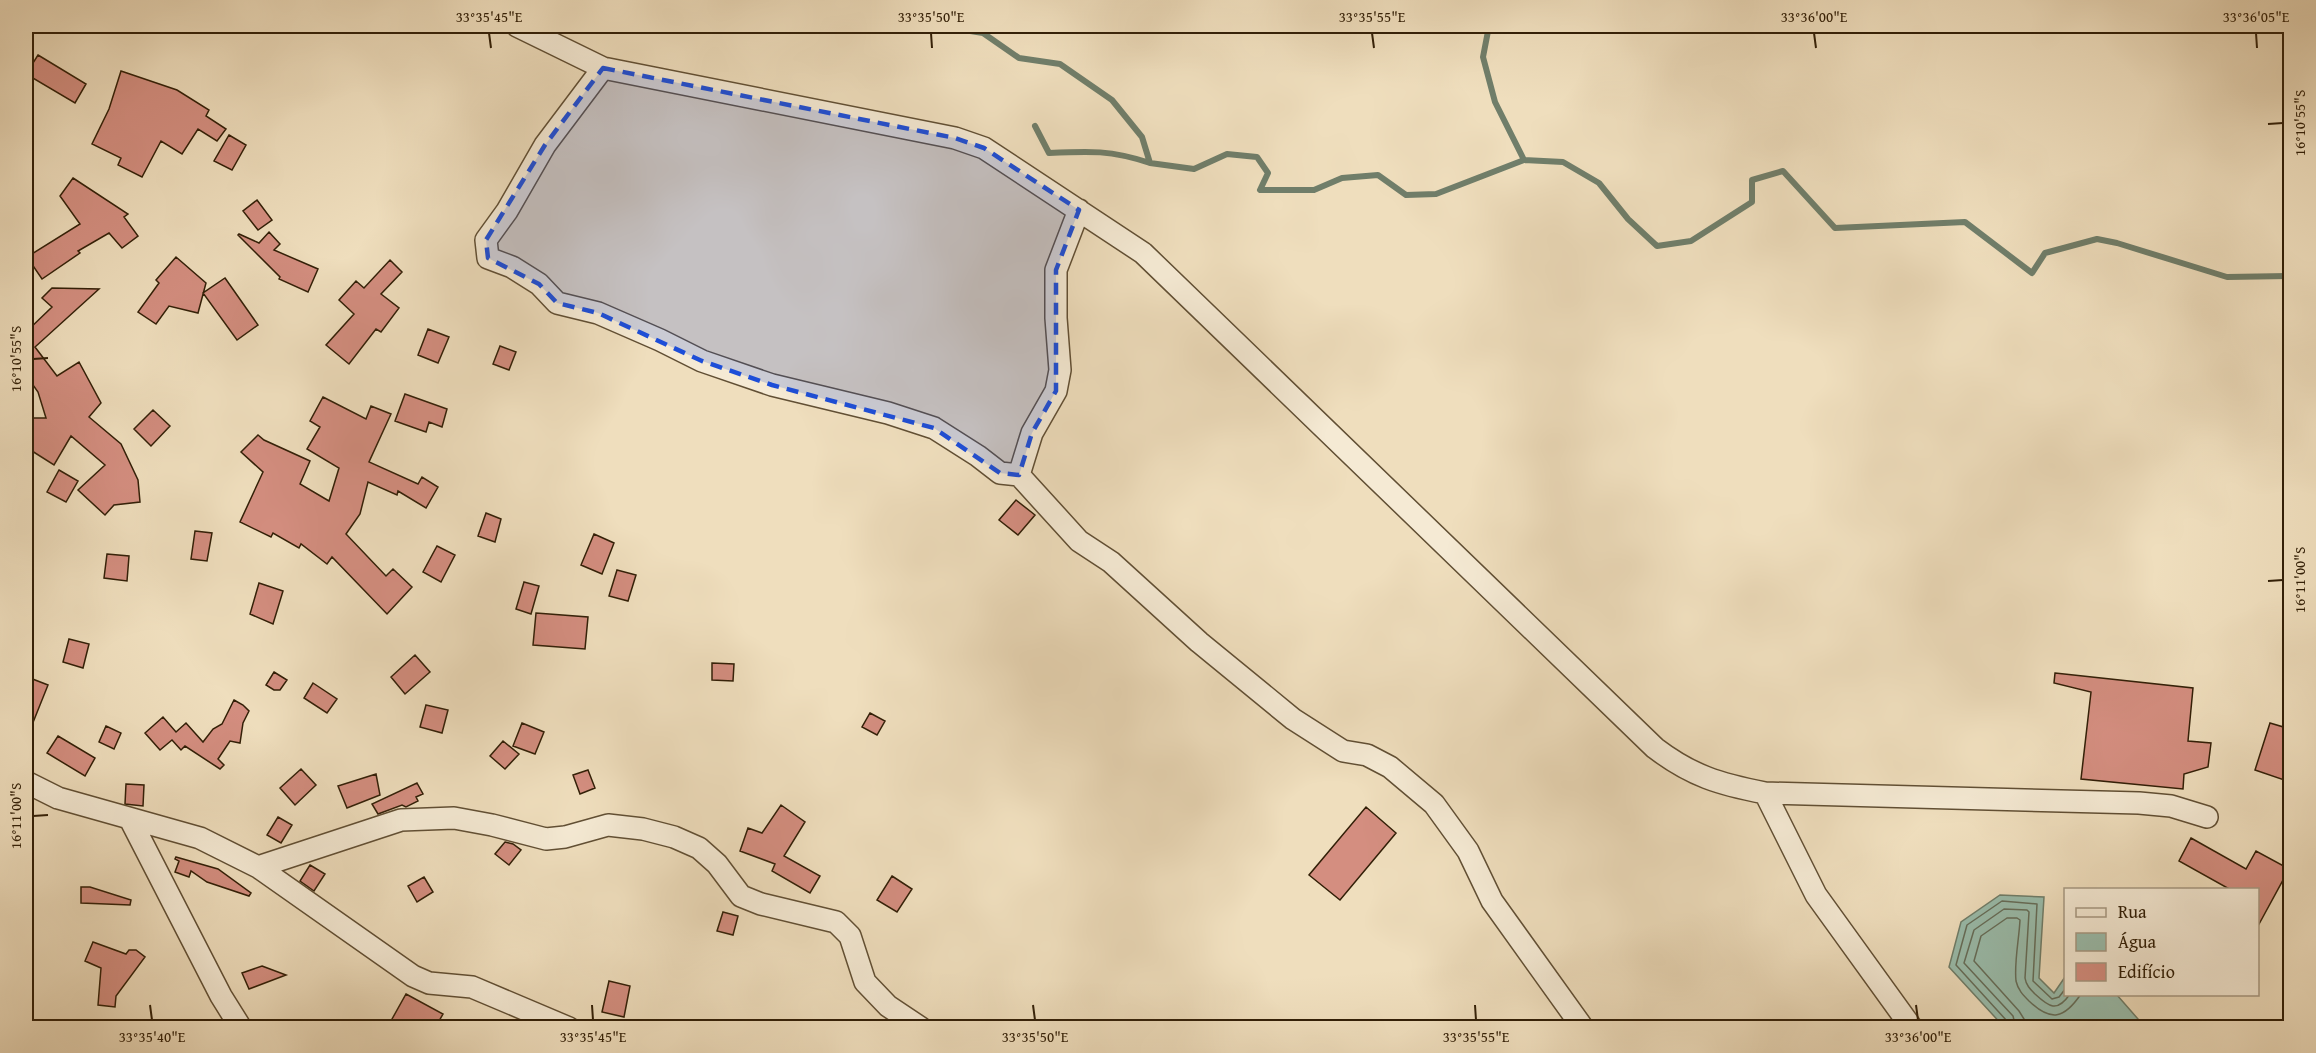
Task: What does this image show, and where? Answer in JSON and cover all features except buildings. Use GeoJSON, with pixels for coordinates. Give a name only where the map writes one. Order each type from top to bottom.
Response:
{"type":"FeatureCollection","features":[{"type":"Feature","properties":{"kind":"street"},"geometry":{"type":"LineString","coordinates":[[517,26],[603,68],[955,138],[984,148],[1143,253],[1654,748],[1674,763],[1704,778],[1765,793],[2139,803],[2172,806],[2207,817]]}},
{"type":"Feature","properties":{"kind":"street"},"geometry":{"type":"LineString","coordinates":[[603,68],[545,145],[507,211],[486,240],[488,258],[512,267],[539,284],[557,303],[598,313],[702,361],[752,378],[888,413],[934,429],[1000,472],[1019,475],[1079,541],[1111,562],[1199,642],[1293,719],[1343,751],[1367,755],[1390,767],[1434,804],[1468,851],[1492,901],[1583,1028]]}},
{"type":"Feature","properties":{"kind":"street"},"geometry":{"type":"LineString","coordinates":[[1019,475],[1032,433],[1056,391],[1060,370],[1056,318],[1056,270],[1079,210]]}},
{"type":"Feature","properties":{"kind":"street"},"geometry":{"type":"LineString","coordinates":[[26,782],[58,798],[200,838],[258,867],[412,976],[429,983],[472,987],[569,1028]]}},
{"type":"Feature","properties":{"kind":"street"},"geometry":{"type":"LineString","coordinates":[[1765,793],[1816,895],[1912,1028]]}},
{"type":"Feature","properties":{"kind":"street"},"geometry":{"type":"LineString","coordinates":[[130,819],[221,996],[241,1028]]}},
{"type":"Feature","properties":{"kind":"street"},"geometry":{"type":"LineString","coordinates":[[258,867],[401,820],[454,819],[492,825],[546,839],[565,837],[608,825],[643,829],[674,837],[699,848],[717,864],[741,896],[761,904],[836,922],[850,936],[865,982],[888,1006],[921,1028]]}},
{"type":"Feature","properties":{"kind":"highlighted area"},"geometry":{"type":"Polygon","coordinates":[[[603,68],[955,138],[984,148],[1079,210],[1056,270],[1056,391],[1032,433],[1019,475],[1000,473],[934,428],[772,385],[702,361],[598,313],[557,303],[539,284],[488,258],[486,249],[486,240],[545,145],[603,68]]]}},
{"type":"Feature","properties":{"kind":"water"},"geometry":{"type":"Polygon","coordinates":[[[2000,895],[2044,897],[2039,978],[2054,993],[2064,978],[2064,996],[2118,996],[2145,1027],[2004,1027],[1949,967],[1961,922],[2000,895]]]}},
{"type":"Feature","properties":{"kind":"waterway"},"geometry":{"type":"LineString","coordinates":[[939,26],[983,33],[1019,58],[1060,64],[1112,100],[1142,137],[1150,163],[1194,169],[1227,154],[1257,157],[1268,173],[1260,190],[1314,190],[1342,178],[1378,175],[1406,195],[1436,194],[1524,160],[1563,162],[1599,183],[1628,219],[1657,246],[1691,241],[1752,202],[1752,180],[1783,171],[1835,228],[1965,222],[2032,273],[2045,253],[2097,239],[2227,277],[2290,276]]}},
{"type":"Feature","properties":{"kind":"waterway"},"geometry":{"type":"LineString","coordinates":[[1489,26],[1483,57],[1495,102],[1524,160]]}},
{"type":"Feature","properties":{"kind":"waterway"},"geometry":{"type":"LineString","coordinates":[[1035,126],[1049,153],[1100,152],[1150,163]]}}]}
